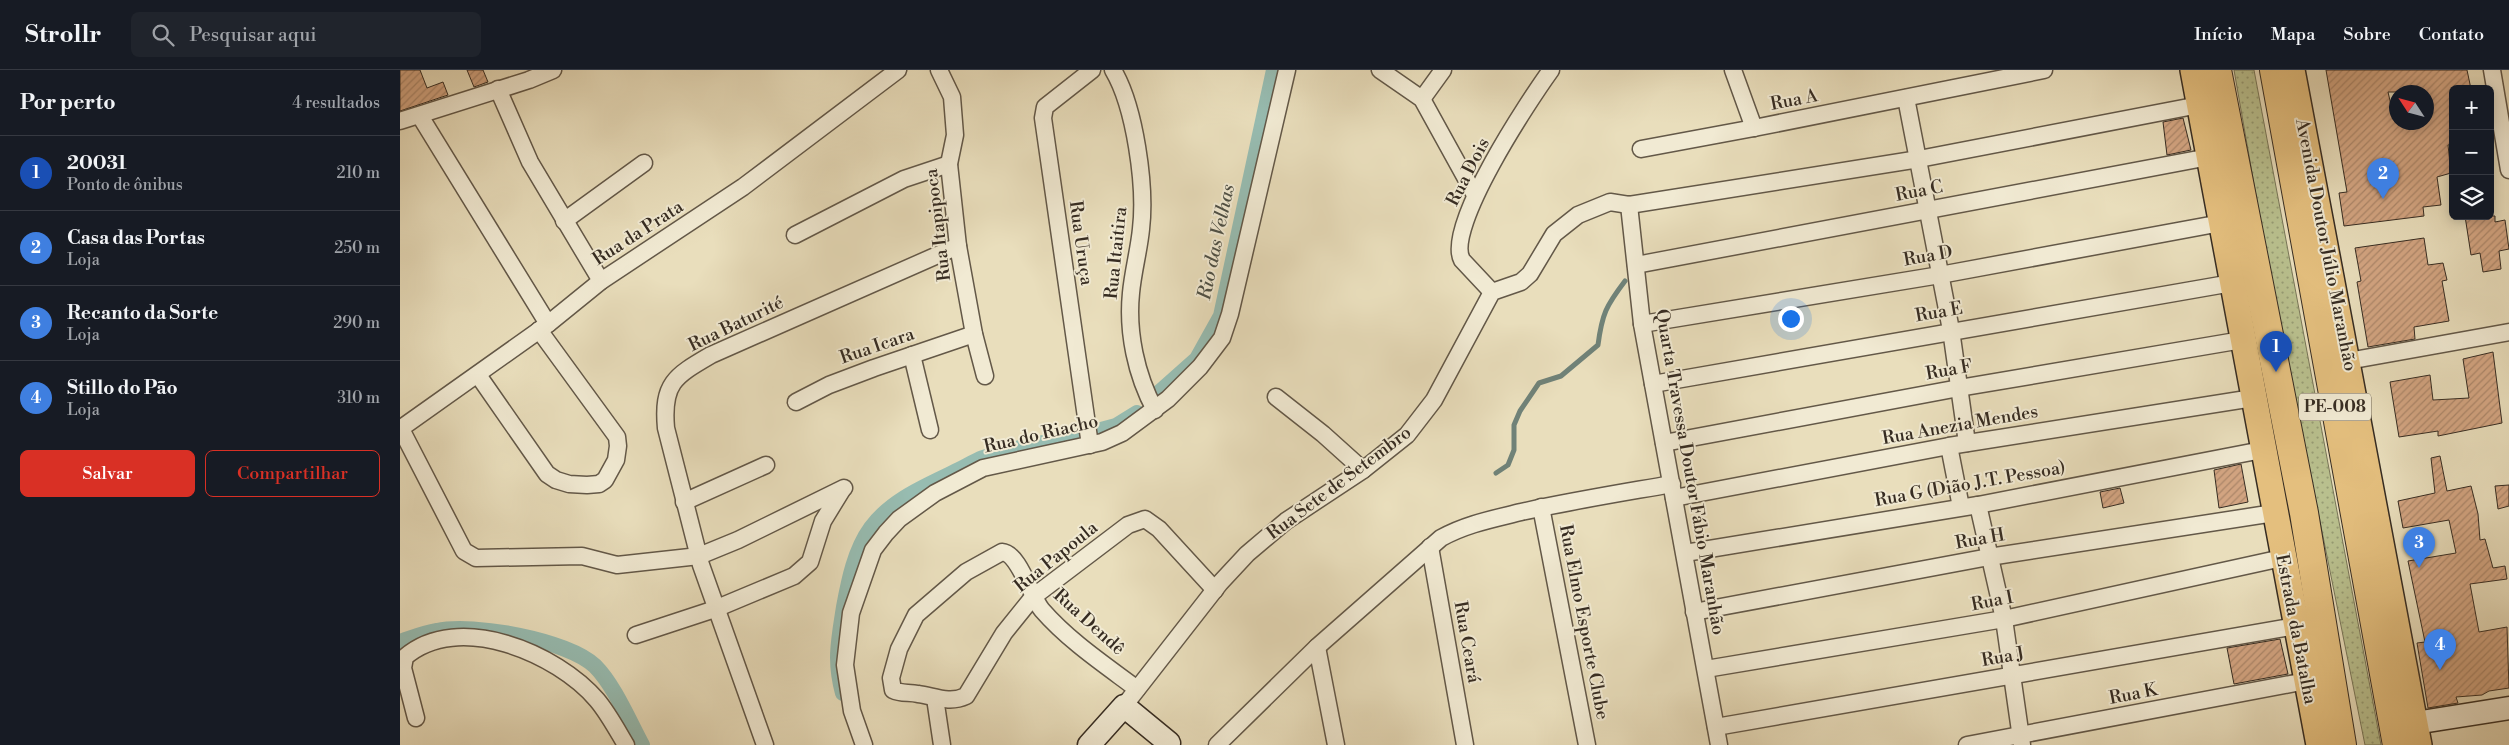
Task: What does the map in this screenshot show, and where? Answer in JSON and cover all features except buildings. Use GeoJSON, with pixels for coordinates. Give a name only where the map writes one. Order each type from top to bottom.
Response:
{"type":"FeatureCollection","features":[{"type":"Feature","properties":{"kind":"highway","name":"PE-008"},"geometry":{"type":"LineString","coordinates":[[2217,70],[2304,513],[2322,745]]}},
{"type":"Feature","properties":{"kind":"highway","name":"Avenida Doutor Júlio Maranhão"},"geometry":{"type":"LineString","coordinates":[[2274,70],[2397,745]]}},
{"type":"Feature","properties":{"kind":"main road"},"geometry":{"type":"LineString","coordinates":[[2193,70],[2274,513]]}},
{"type":"Feature","properties":{"kind":"main road","name":"Avenida Doutor Júlio Maranhão"},"geometry":{"type":"LineString","coordinates":[[2292,70],[2417,734]]}},
{"type":"Feature","properties":{"kind":"main road","name":"Estrada da Batalha"},"geometry":{"type":"LineString","coordinates":[[2274,513],[2306,681],[2322,745]]}},
{"type":"Feature","properties":{"kind":"street"},"geometry":{"type":"LineString","coordinates":[[400,121],[420,116],[553,70]]}},
{"type":"Feature","properties":{"kind":"street","name":"Rua da Prata"},"geometry":{"type":"LineString","coordinates":[[401,429],[543,327],[601,281],[743,187],[898,70]]}},
{"type":"Feature","properties":{"kind":"street","name":"Rua Itapipoca"},"geometry":{"type":"LineString","coordinates":[[939,70],[952,97],[954,110],[955,135],[949,164],[958,246],[974,334],[985,376]]}},
{"type":"Feature","properties":{"kind":"street","name":"Rua Uruça"},"geometry":{"type":"LineString","coordinates":[[1090,444],[1043,118],[1045,107],[1092,70]]}},
{"type":"Feature","properties":{"kind":"street","name":"Rua Itaitira"},"geometry":{"type":"LineString","coordinates":[[1113,70],[1132,119],[1137,150],[1142,197],[1142,228],[1131,295],[1131,337],[1152,404]]}},
{"type":"Feature","properties":{"kind":"street","name":"Rua do Riacho"},"geometry":{"type":"LineString","coordinates":[[864,745],[852,711],[845,665],[851,614],[873,550],[899,519],[935,493],[983,468],[1102,442],[1122,433],[1152,404],[1200,367],[1222,338],[1230,314],[1287,70]]}},
{"type":"Feature","properties":{"kind":"street"},"geometry":{"type":"LineString","coordinates":[[1380,70],[1422,99],[1475,195]]}},
{"type":"Feature","properties":{"kind":"street"},"geometry":{"type":"LineString","coordinates":[[1422,99],[1443,70]]}},
{"type":"Feature","properties":{"kind":"street","name":"Rua Dois"},"geometry":{"type":"LineString","coordinates":[[1492,292],[1459,254],[1459,239],[1475,195],[1519,118],[1552,70]]}},
{"type":"Feature","properties":{"kind":"street"},"geometry":{"type":"LineString","coordinates":[[1733,70],[1754,128]]}},
{"type":"Feature","properties":{"kind":"street","name":"Rua A"},"geometry":{"type":"LineString","coordinates":[[1641,149],[2044,70]]}},
{"type":"Feature","properties":{"kind":"street"},"geometry":{"type":"LineString","coordinates":[[2492,70],[2509,170]]}},
{"type":"Feature","properties":{"kind":"street"},"geometry":{"type":"LineString","coordinates":[[498,89],[530,162],[601,281]]}},
{"type":"Feature","properties":{"kind":"street"},"geometry":{"type":"LineString","coordinates":[[1906,98],[1951,330],[1967,443]]}},
{"type":"Feature","properties":{"kind":"street"},"geometry":{"type":"LineString","coordinates":[[1492,292],[1521,282],[1530,274],[1554,234],[1578,214],[1610,202],[1629,205],[1919,159],[2199,106]]}},
{"type":"Feature","properties":{"kind":"street"},"geometry":{"type":"LineString","coordinates":[[420,116],[543,327],[617,437],[616,460],[606,480],[599,484],[569,484],[556,480],[547,474],[478,375]]}},
{"type":"Feature","properties":{"kind":"street","name":"Rua C"},"geometry":{"type":"LineString","coordinates":[[1636,265],[2209,158]]}},
{"type":"Feature","properties":{"kind":"street"},"geometry":{"type":"LineString","coordinates":[[564,221],[644,163]]}},
{"type":"Feature","properties":{"kind":"street"},"geometry":{"type":"LineString","coordinates":[[795,235],[904,179],[949,164]]}},
{"type":"Feature","properties":{"kind":"street","name":"Quarta Travessa Doutor Fábio Maranhão"},"geometry":{"type":"LineString","coordinates":[[1629,205],[1642,324],[1720,745]]}},
{"type":"Feature","properties":{"kind":"street","name":"Rua D"},"geometry":{"type":"LineString","coordinates":[[1642,324],[1940,275],[2221,223]]}},
{"type":"Feature","properties":{"kind":"street","name":"Rua Baturité"},"geometry":{"type":"LineString","coordinates":[[765,745],[715,609],[684,502],[666,428],[664,407],[668,388],[678,378],[711,355],[958,246]]}},
{"type":"Feature","properties":{"kind":"street","name":"Rua E"},"geometry":{"type":"LineString","coordinates":[[1653,384],[1951,330],[2232,283]]}},
{"type":"Feature","properties":{"kind":"street","name":"Rua Sete de Setembro"},"geometry":{"type":"LineString","coordinates":[[1089,745],[1130,698],[1215,590],[1247,554],[1286,521],[1363,470],[1399,442],[1422,418],[1445,381],[1492,292]]}},
{"type":"Feature","properties":{"kind":"street"},"geometry":{"type":"LineString","coordinates":[[2348,361],[2509,332]]}},
{"type":"Feature","properties":{"kind":"street","name":"Rua Icara"},"geometry":{"type":"LineString","coordinates":[[796,402],[829,385],[974,334]]}},
{"type":"Feature","properties":{"kind":"street","name":"Rua F"},"geometry":{"type":"LineString","coordinates":[[1664,443],[1960,388],[2242,340]]}},
{"type":"Feature","properties":{"kind":"street"},"geometry":{"type":"LineString","coordinates":[[912,355],[930,430]]}},
{"type":"Feature","properties":{"kind":"street"},"geometry":{"type":"LineString","coordinates":[[1276,397],[1323,434],[1363,470]]}},
{"type":"Feature","properties":{"kind":"street","name":"Rua Anezia Mendes"},"geometry":{"type":"LineString","coordinates":[[1217,745],[1317,647],[1430,547],[1455,530],[1541,507],[1673,491],[2253,398]]}},
{"type":"Feature","properties":{"kind":"street"},"geometry":{"type":"LineString","coordinates":[[401,429],[464,552],[468,555],[486,559],[582,556],[617,565],[699,556],[738,540],[844,488],[823,521],[810,562],[794,576],[715,609],[636,635]]}},
{"type":"Feature","properties":{"kind":"street"},"geometry":{"type":"LineString","coordinates":[[1949,446],[1961,507]]}},
{"type":"Feature","properties":{"kind":"street","name":"Rua G (Dião J.T. Pessoa)"},"geometry":{"type":"LineString","coordinates":[[1685,553],[1978,505],[2262,450]]}},
{"type":"Feature","properties":{"kind":"street"},"geometry":{"type":"LineString","coordinates":[[684,502],[766,465]]}},
{"type":"Feature","properties":{"kind":"street"},"geometry":{"type":"LineString","coordinates":[[1978,505],[2004,619],[2022,741]]}},
{"type":"Feature","properties":{"kind":"street","name":"Rua Elmo Esporte Clube"},"geometry":{"type":"LineString","coordinates":[[1541,507],[1587,745]]}},
{"type":"Feature","properties":{"kind":"street","name":"Rua H"},"geometry":{"type":"LineString","coordinates":[[1694,612],[1989,557],[2274,513]]}},
{"type":"Feature","properties":{"kind":"street","name":"Rua Papoula"},"geometry":{"type":"LineString","coordinates":[[935,698],[951,700],[966,696],[1000,638],[1033,598],[1128,525],[1145,519],[1159,529],[1215,590]]}},
{"type":"Feature","properties":{"kind":"street","name":"Rua Ceará"},"geometry":{"type":"LineString","coordinates":[[1430,547],[1465,745]]}},
{"type":"Feature","properties":{"kind":"street","name":"Rua Dendê"},"geometry":{"type":"LineString","coordinates":[[935,698],[917,693],[898,693],[892,688],[891,678],[896,659],[910,625],[931,600],[966,572],[997,554],[1007,552],[1016,560],[1033,598],[1042,610],[1130,698]]}},
{"type":"Feature","properties":{"kind":"street","name":"Rua I"},"geometry":{"type":"LineString","coordinates":[[1706,669],[2004,619],[2282,558]]}},
{"type":"Feature","properties":{"kind":"street","name":"Rua J"},"geometry":{"type":"LineString","coordinates":[[1716,727],[2296,626]]}},
{"type":"Feature","properties":{"kind":"street"},"geometry":{"type":"LineString","coordinates":[[416,718],[402,663],[405,657],[414,650],[443,639],[481,637],[537,654],[572,678],[596,700],[626,745]]}},
{"type":"Feature","properties":{"kind":"street"},"geometry":{"type":"LineString","coordinates":[[1317,647],[1336,745]]}},
{"type":"Feature","properties":{"kind":"street","name":"Rua K"},"geometry":{"type":"LineString","coordinates":[[1968,745],[2022,741],[2306,681]]}},
{"type":"Feature","properties":{"kind":"street"},"geometry":{"type":"LineString","coordinates":[[935,698],[942,745]]}},
{"type":"Feature","properties":{"kind":"street"},"geometry":{"type":"LineString","coordinates":[[1130,698],[1170,744]]}},
{"type":"Feature","properties":{"kind":"street"},"geometry":{"type":"LineString","coordinates":[[2417,734],[2509,708]]}},
{"type":"Feature","properties":{"kind":"green space"},"geometry":{"type":"Polygon","coordinates":[[[2234,70],[2254,70],[2381,745],[2365,745],[2267,258],[2234,70]]]}},
{"type":"Feature","properties":{"kind":"waterway","name":"Rio das Velhas"},"geometry":{"type":"LineString","coordinates":[[1152,399],[1197,359],[1221,316],[1274,70]]}},
{"type":"Feature","properties":{"kind":"waterway"},"geometry":{"type":"LineString","coordinates":[[1496,473],[1508,465],[1514,450],[1514,425],[1520,411],[1539,383],[1561,376],[1598,345],[1601,325],[1606,311],[1613,297],[1625,281]]}},
{"type":"Feature","properties":{"kind":"waterway","name":"Rio das Velhas"},"geometry":{"type":"LineString","coordinates":[[1101,430],[1116,426],[1137,413]]}},
{"type":"Feature","properties":{"kind":"waterway","name":"Rio das Velhas"},"geometry":{"type":"LineString","coordinates":[[843,693],[840,681],[838,650],[848,586],[853,566],[865,537],[880,518],[900,501],[980,459],[1017,448],[1076,436]]}},
{"type":"Feature","properties":{"kind":"waterway"},"geometry":{"type":"LineString","coordinates":[[400,642],[437,631],[473,629],[543,641],[564,648],[582,657],[595,666],[602,674],[615,693],[642,745]]}},
{"type":"Feature","properties":{"kind":"place","name":"Casa das Portas"},"geometry":{"type":"Point","coordinates":[2383,199]}},
{"type":"Feature","properties":{"kind":"place","name":"20031"},"geometry":{"type":"Point","coordinates":[2276,372]}},
{"type":"Feature","properties":{"kind":"place","name":"Recanto da Sorte"},"geometry":{"type":"Point","coordinates":[2419,568]}},
{"type":"Feature","properties":{"kind":"place","name":"Stillo do Pão"},"geometry":{"type":"Point","coordinates":[2440,670]}}]}
